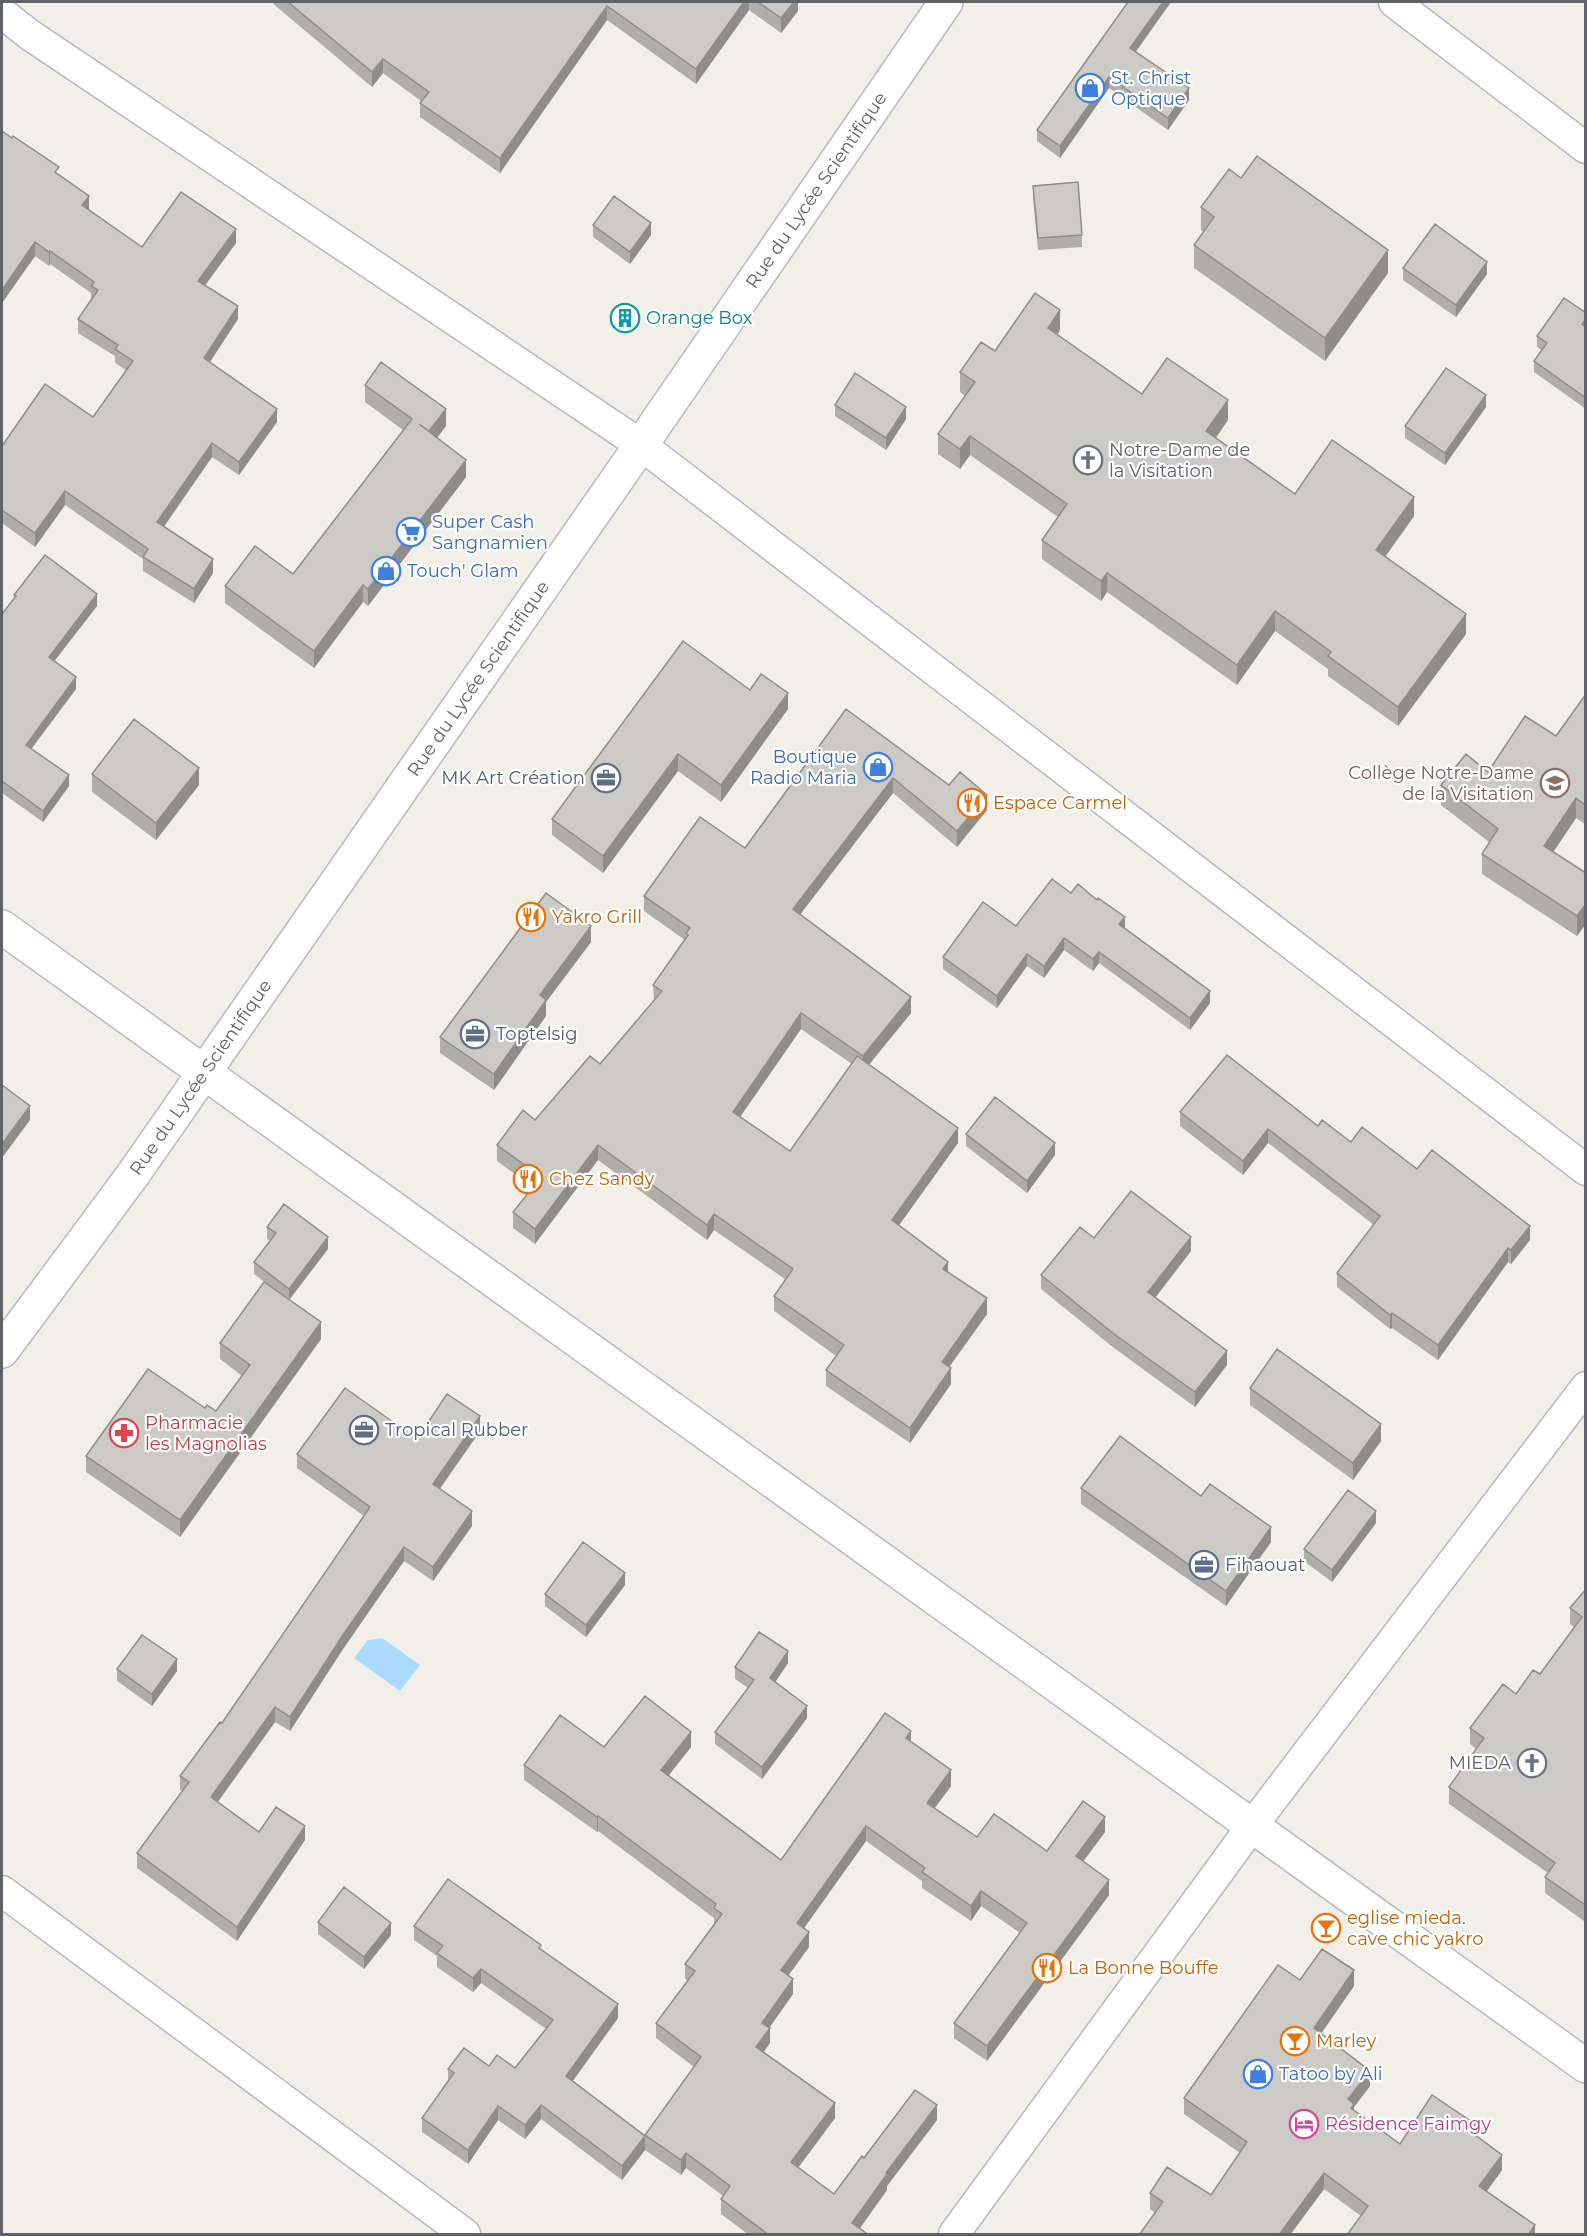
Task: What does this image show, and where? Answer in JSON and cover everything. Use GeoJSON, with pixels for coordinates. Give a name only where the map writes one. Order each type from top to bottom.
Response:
{"type":"FeatureCollection","features":[{"type":"Feature","properties":{"kind":"street","name":"Rue du Lycée Scientifique"},"geometry":{"type":"LineString","coordinates":[[2,1351],[132,1176],[946,2]]}},
{"type":"Feature","properties":{"kind":"street"},"geometry":{"type":"LineString","coordinates":[[1394,2],[1586,148]]}},
{"type":"Feature","properties":{"kind":"street"},"geometry":{"type":"LineString","coordinates":[[2,13],[641,445],[1586,1170]]}},
{"type":"Feature","properties":{"kind":"street"},"geometry":{"type":"LineString","coordinates":[[2,927],[1586,2066]]}},
{"type":"Feature","properties":{"kind":"street"},"geometry":{"type":"LineString","coordinates":[[954,2235],[1252,1826],[1586,1387]]}},
{"type":"Feature","properties":{"kind":"street"},"geometry":{"type":"LineString","coordinates":[[2,1891],[465,2235]]}},
{"type":"Feature","properties":{"kind":"water"},"geometry":{"type":"Polygon","coordinates":[[[382,1638],[420,1665],[400,1691],[354,1658],[368,1640],[382,1638]]]}},
{"type":"Feature","properties":{"kind":"building"},"geometry":{"type":"Polygon","coordinates":[[[288,2],[744,2],[696,69],[607,6],[500,158],[420,103],[429,92],[383,59],[372,72],[288,2]]]}},
{"type":"Feature","properties":{"kind":"building"},"geometry":{"type":"Polygon","coordinates":[[[758,2],[794,2],[781,18],[758,2]]]}},
{"type":"Feature","properties":{"kind":"building"},"geometry":{"type":"Polygon","coordinates":[[[1128,2],[1163,2],[1130,48],[1189,88],[1168,118],[1109,77],[1060,146],[1037,130],[1128,2]]]}},
{"type":"Feature","properties":{"kind":"building"},"geometry":{"type":"Polygon","coordinates":[[[2,131],[59,167],[55,172],[89,196],[82,205],[142,247],[181,192],[236,229],[198,281],[238,306],[204,358],[277,409],[239,462],[212,443],[157,522],[213,559],[194,589],[143,557],[148,549],[65,491],[35,533],[2,510],[2,446],[45,384],[93,417],[133,361],[115,349],[118,345],[78,319],[98,290],[91,286],[94,282],[35,242],[2,290],[2,131]]]}},
{"type":"Feature","properties":{"kind":"building"},"geometry":{"type":"Polygon","coordinates":[[[1257,156],[1388,250],[1325,338],[1194,245],[1214,217],[1201,207],[1229,169],[1241,178],[1257,156]]]}},
{"type":"Feature","properties":{"kind":"building"},"geometry":{"type":"Polygon","coordinates":[[[1078,182],[1082,235],[1038,238],[1033,186],[1078,182]]]}},
{"type":"Feature","properties":{"kind":"building"},"geometry":{"type":"Polygon","coordinates":[[[614,196],[651,223],[630,252],[593,225],[614,196]]]}},
{"type":"Feature","properties":{"kind":"building"},"geometry":{"type":"Polygon","coordinates":[[[1435,224],[1487,262],[1456,305],[1403,268],[1435,224]]]}},
{"type":"Feature","properties":{"kind":"building"},"geometry":{"type":"Polygon","coordinates":[[[1035,293],[1060,310],[1048,328],[1142,394],[1167,358],[1228,400],[1206,431],[1295,494],[1332,440],[1414,497],[1376,550],[1466,614],[1398,707],[1328,656],[1331,652],[1275,611],[1237,665],[1107,573],[1101,581],[1042,540],[1067,504],[970,436],[960,449],[938,434],[975,382],[960,372],[981,342],[995,351],[1035,293]]]}},
{"type":"Feature","properties":{"kind":"building"},"geometry":{"type":"Polygon","coordinates":[[[1564,298],[1586,313],[1586,319],[1582,324],[1586,327],[1586,398],[1534,361],[1547,343],[1537,336],[1564,298]]]}},
{"type":"Feature","properties":{"kind":"building"},"geometry":{"type":"Polygon","coordinates":[[[381,362],[446,409],[429,431],[419,424],[466,460],[368,589],[363,585],[314,651],[225,586],[255,546],[293,574],[412,419],[365,385],[381,362]]]}},
{"type":"Feature","properties":{"kind":"building"},"geometry":{"type":"Polygon","coordinates":[[[1446,368],[1486,395],[1445,453],[1405,426],[1446,368]]]}},
{"type":"Feature","properties":{"kind":"building"},"geometry":{"type":"Polygon","coordinates":[[[855,373],[906,407],[886,438],[835,405],[855,373]]]}},
{"type":"Feature","properties":{"kind":"building"},"geometry":{"type":"Polygon","coordinates":[[[45,555],[97,594],[49,657],[76,677],[26,745],[69,775],[43,811],[2,781],[2,614],[45,555]]]}},
{"type":"Feature","properties":{"kind":"building"},"geometry":{"type":"Polygon","coordinates":[[[683,641],[750,690],[761,674],[788,693],[721,785],[678,754],[603,856],[552,819],[683,641]]]}},
{"type":"Feature","properties":{"kind":"building","name":"Collège Notre-Dame de la Visitation"},"geometry":{"type":"Polygon","coordinates":[[[1586,694],[1586,804],[1576,798],[1544,846],[1586,873],[1586,905],[1577,916],[1482,854],[1498,829],[1441,785],[1466,754],[1488,772],[1525,716],[1556,736],[1586,694]]]}},
{"type":"Feature","properties":{"kind":"building"},"geometry":{"type":"Polygon","coordinates":[[[846,709],[949,785],[960,772],[987,795],[957,831],[893,778],[793,909],[911,997],[863,1056],[801,1013],[733,1112],[790,1151],[857,1056],[958,1128],[892,1220],[948,1262],[943,1269],[987,1298],[942,1362],[951,1368],[910,1428],[826,1370],[844,1345],[774,1296],[793,1269],[714,1214],[707,1225],[598,1145],[535,1229],[513,1212],[541,1177],[497,1145],[523,1110],[535,1120],[590,1056],[600,1064],[662,991],[653,985],[688,935],[686,933],[690,928],[644,896],[700,817],[745,848],[846,709]]]}},
{"type":"Feature","properties":{"kind":"building"},"geometry":{"type":"Polygon","coordinates":[[[134,719],[199,768],[156,823],[92,774],[134,719]]]}},
{"type":"Feature","properties":{"kind":"building"},"geometry":{"type":"Polygon","coordinates":[[[1052,879],[1071,893],[1078,884],[1097,900],[1098,898],[1125,917],[1119,924],[1210,991],[1190,1018],[1099,952],[1093,959],[1064,938],[1044,966],[1027,954],[997,996],[943,957],[983,902],[1016,926],[1052,879]]]}},
{"type":"Feature","properties":{"kind":"building"},"geometry":{"type":"Polygon","coordinates":[[[546,893],[591,926],[540,995],[546,1000],[494,1074],[440,1037],[546,893]]]}},
{"type":"Feature","properties":{"kind":"building"},"geometry":{"type":"Polygon","coordinates":[[[1227,1055],[1318,1126],[1322,1120],[1351,1142],[1362,1127],[1417,1169],[1432,1150],[1530,1226],[1511,1250],[1508,1248],[1438,1345],[1392,1313],[1390,1315],[1337,1273],[1380,1216],[1268,1129],[1243,1161],[1180,1112],[1227,1055]]]}},
{"type":"Feature","properties":{"kind":"building"},"geometry":{"type":"Polygon","coordinates":[[[2,1085],[30,1106],[2,1144],[2,1085]]]}},
{"type":"Feature","properties":{"kind":"building"},"geometry":{"type":"Polygon","coordinates":[[[995,1097],[1055,1143],[1027,1181],[966,1134],[995,1097]]]}},
{"type":"Feature","properties":{"kind":"building"},"geometry":{"type":"Polygon","coordinates":[[[1131,1191],[1191,1237],[1148,1292],[1227,1351],[1195,1392],[1114,1334],[1041,1275],[1080,1227],[1094,1238],[1131,1191]]]}},
{"type":"Feature","properties":{"kind":"building"},"geometry":{"type":"Polygon","coordinates":[[[284,1204],[328,1237],[289,1289],[254,1262],[276,1233],[267,1227],[284,1204]]]}},
{"type":"Feature","properties":{"kind":"building"},"geometry":{"type":"Polygon","coordinates":[[[264,1282],[321,1322],[180,1520],[86,1456],[148,1369],[205,1408],[207,1405],[216,1411],[250,1365],[220,1343],[264,1282]]]}},
{"type":"Feature","properties":{"kind":"building"},"geometry":{"type":"Polygon","coordinates":[[[1277,1349],[1381,1424],[1353,1463],[1250,1388],[1277,1349]]]}},
{"type":"Feature","properties":{"kind":"building"},"geometry":{"type":"Polygon","coordinates":[[[345,1388],[417,1439],[447,1394],[480,1416],[433,1484],[472,1511],[433,1567],[404,1547],[290,1717],[275,1707],[211,1797],[259,1832],[276,1807],[305,1826],[237,1927],[137,1853],[189,1782],[180,1776],[220,1722],[222,1723],[370,1507],[297,1454],[345,1388]]]}},
{"type":"Feature","properties":{"kind":"building"},"geometry":{"type":"Polygon","coordinates":[[[1120,1436],[1201,1496],[1210,1484],[1271,1527],[1226,1591],[1081,1488],[1120,1436]]]}},
{"type":"Feature","properties":{"kind":"building"},"geometry":{"type":"Polygon","coordinates":[[[1348,1490],[1376,1511],[1332,1570],[1304,1549],[1348,1490]]]}},
{"type":"Feature","properties":{"kind":"building"},"geometry":{"type":"Polygon","coordinates":[[[583,1542],[625,1573],[586,1625],[545,1594],[583,1542]]]}},
{"type":"Feature","properties":{"kind":"building","name":"MIEDA"},"geometry":{"type":"Polygon","coordinates":[[[1586,1589],[1586,1902],[1584,1904],[1545,1877],[1555,1863],[1449,1787],[1484,1738],[1470,1728],[1503,1684],[1516,1694],[1533,1670],[1540,1674],[1582,1617],[1570,1608],[1586,1589]]]}},
{"type":"Feature","properties":{"kind":"building"},"geometry":{"type":"Polygon","coordinates":[[[759,1632],[788,1651],[770,1678],[807,1706],[762,1767],[715,1732],[754,1680],[735,1667],[759,1632]]]}},
{"type":"Feature","properties":{"kind":"building"},"geometry":{"type":"Polygon","coordinates":[[[142,1635],[177,1659],[152,1694],[117,1669],[142,1635]]]}},
{"type":"Feature","properties":{"kind":"building"},"geometry":{"type":"Polygon","coordinates":[[[645,1696],[691,1732],[661,1770],[781,1860],[885,1713],[911,1731],[906,1738],[951,1770],[927,1803],[977,1837],[994,1814],[1047,1851],[1083,1801],[1105,1817],[1076,1856],[1109,1880],[987,2046],[954,2023],[1027,1923],[981,1891],[971,1906],[922,1872],[925,1868],[866,1826],[797,1923],[809,1932],[781,1970],[793,1979],[762,2023],[770,2028],[756,2047],[835,2103],[791,2162],[834,2194],[915,2090],[937,2105],[852,2223],[869,2235],[769,2235],[721,2199],[730,2186],[686,2153],[681,2160],[645,2135],[701,2057],[656,2023],[695,1971],[685,1964],[722,1914],[714,1908],[716,1904],[598,1816],[524,1765],[560,1715],[604,1747],[645,1696]]]}},
{"type":"Feature","properties":{"kind":"building"},"geometry":{"type":"Polygon","coordinates":[[[448,1879],[541,1945],[539,1948],[618,2004],[566,2076],[645,2136],[622,2166],[541,2105],[525,2125],[498,2106],[468,2150],[422,2118],[454,2073],[448,2069],[464,2048],[489,2066],[497,2055],[515,2068],[553,2020],[481,1969],[473,1978],[437,1953],[443,1946],[414,1926],[448,1879]]]}},
{"type":"Feature","properties":{"kind":"building"},"geometry":{"type":"Polygon","coordinates":[[[344,1887],[391,1923],[364,1957],[318,1922],[344,1887]]]}},
{"type":"Feature","properties":{"kind":"building"},"geometry":{"type":"Polygon","coordinates":[[[1322,1949],[1354,1970],[1314,2028],[1370,2071],[1348,2099],[1354,2104],[1351,2108],[1400,2144],[1432,2095],[1475,2124],[1470,2131],[1502,2155],[1479,2186],[1535,2225],[1528,2235],[1347,2235],[1368,2206],[1324,2173],[1279,2235],[1139,2235],[1163,2202],[1150,2193],[1167,2167],[1211,2195],[1247,2142],[1184,2098],[1278,1965],[1300,1980],[1322,1949]]]}},
{"type":"Feature","properties":{"kind":"place","name":"St. Christ Optique"},"geometry":{"type":"Point","coordinates":[1090,88]}},
{"type":"Feature","properties":{"kind":"place","name":"Orange Box"},"geometry":{"type":"Point","coordinates":[625,318]}},
{"type":"Feature","properties":{"kind":"place","name":"Notre-Dame de la Visitation"},"geometry":{"type":"Point","coordinates":[1088,460]}},
{"type":"Feature","properties":{"kind":"place","name":"Super Cash Sangnamien"},"geometry":{"type":"Point","coordinates":[411,532]}},
{"type":"Feature","properties":{"kind":"place","name":"Touch' Glam"},"geometry":{"type":"Point","coordinates":[386,571]}},
{"type":"Feature","properties":{"kind":"place","name":"Boutique Radio Maria"},"geometry":{"type":"Point","coordinates":[878,767]}},
{"type":"Feature","properties":{"kind":"place","name":"MK Art Création"},"geometry":{"type":"Point","coordinates":[606,778]}},
{"type":"Feature","properties":{"kind":"place","name":"Collège Notre-Dame de la Visitation"},"geometry":{"type":"Point","coordinates":[1555,783]}},
{"type":"Feature","properties":{"kind":"place","name":"Espace Carmel"},"geometry":{"type":"Point","coordinates":[972,803]}},
{"type":"Feature","properties":{"kind":"place","name":"Yakro Grill"},"geometry":{"type":"Point","coordinates":[531,917]}},
{"type":"Feature","properties":{"kind":"place","name":"Toptelsig"},"geometry":{"type":"Point","coordinates":[475,1034]}},
{"type":"Feature","properties":{"kind":"place","name":"Chez Sandy"},"geometry":{"type":"Point","coordinates":[528,1179]}},
{"type":"Feature","properties":{"kind":"place","name":"Tropical Rubber"},"geometry":{"type":"Point","coordinates":[364,1430]}},
{"type":"Feature","properties":{"kind":"place","name":"Pharmacie les Magnolias"},"geometry":{"type":"Point","coordinates":[124,1433]}},
{"type":"Feature","properties":{"kind":"place","name":"Fihaouat"},"geometry":{"type":"Point","coordinates":[1204,1565]}},
{"type":"Feature","properties":{"kind":"place","name":"MIEDA"},"geometry":{"type":"Point","coordinates":[1532,1763]}},
{"type":"Feature","properties":{"kind":"place","name":"eglise mieda. cave chic yakro"},"geometry":{"type":"Point","coordinates":[1326,1928]}},
{"type":"Feature","properties":{"kind":"place","name":"La Bonne Bouffe"},"geometry":{"type":"Point","coordinates":[1047,1968]}},
{"type":"Feature","properties":{"kind":"place","name":"Marley"},"geometry":{"type":"Point","coordinates":[1295,2041]}},
{"type":"Feature","properties":{"kind":"place","name":"Tatoo by Ali"},"geometry":{"type":"Point","coordinates":[1258,2074]}},
{"type":"Feature","properties":{"kind":"place","name":"Résidence Faimgy"},"geometry":{"type":"Point","coordinates":[1304,2124]}}]}
